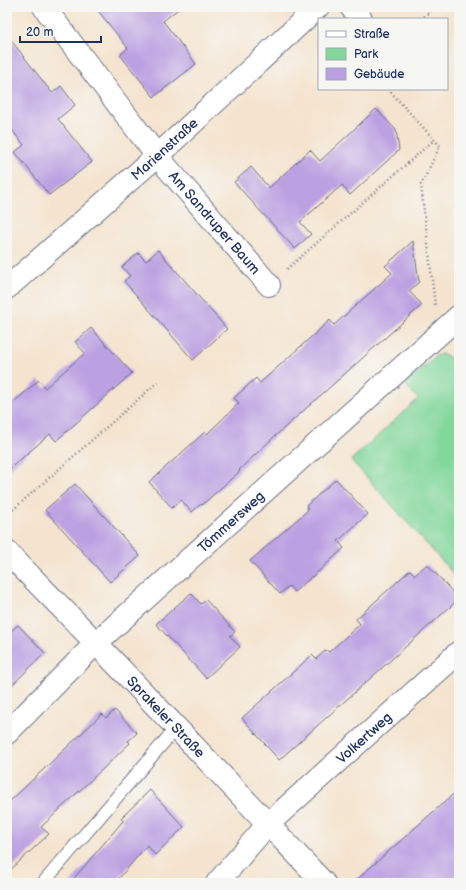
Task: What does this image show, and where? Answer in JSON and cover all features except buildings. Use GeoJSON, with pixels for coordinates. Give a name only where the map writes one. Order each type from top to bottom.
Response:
{"type":"FeatureCollection","features":[{"type":"Feature","properties":{"kind":"street","name":"Am Sandruper Baum"},"geometry":{"type":"LineString","coordinates":[[44,7],[157,156],[269,285]]}},
{"type":"Feature","properties":{"kind":"street","name":"Marienstraße"},"geometry":{"type":"LineString","coordinates":[[7,288],[157,156],[318,7]]}},
{"type":"Feature","properties":{"kind":"street"},"geometry":{"type":"LineString","coordinates":[[351,7],[360,18]]}},
{"type":"Feature","properties":{"kind":"street","name":"Tömmersweg"},"geometry":{"type":"LineString","coordinates":[[7,733],[96,643],[459,316]]}},
{"type":"Feature","properties":{"kind":"street","name":"Sprakeler Straße"},"geometry":{"type":"LineString","coordinates":[[10,561],[96,643],[324,883]]}},
{"type":"Feature","properties":{"kind":"street","name":"Volkertweg"},"geometry":{"type":"LineString","coordinates":[[217,883],[268,824],[459,652]]}},
{"type":"Feature","properties":{"kind":"lane"},"geometry":{"type":"LineString","coordinates":[[43,883],[176,728]]}},
{"type":"Feature","properties":{"kind":"path"},"geometry":{"type":"LineString","coordinates":[[422,18],[436,7]]}},
{"type":"Feature","properties":{"kind":"path"},"geometry":{"type":"LineString","coordinates":[[389,90],[440,146],[421,185],[438,335],[459,358]]}},
{"type":"Feature","properties":{"kind":"path"},"geometry":{"type":"LineString","coordinates":[[269,285],[434,140]]}},
{"type":"Feature","properties":{"kind":"path"},"geometry":{"type":"LineString","coordinates":[[7,515],[159,381]]}},
{"type":"Feature","properties":{"kind":"green space"},"geometry":{"type":"Polygon","coordinates":[[[442,354],[448,356],[459,368],[459,580],[351,460],[418,399],[405,384],[436,356],[442,354]]]}}]}
